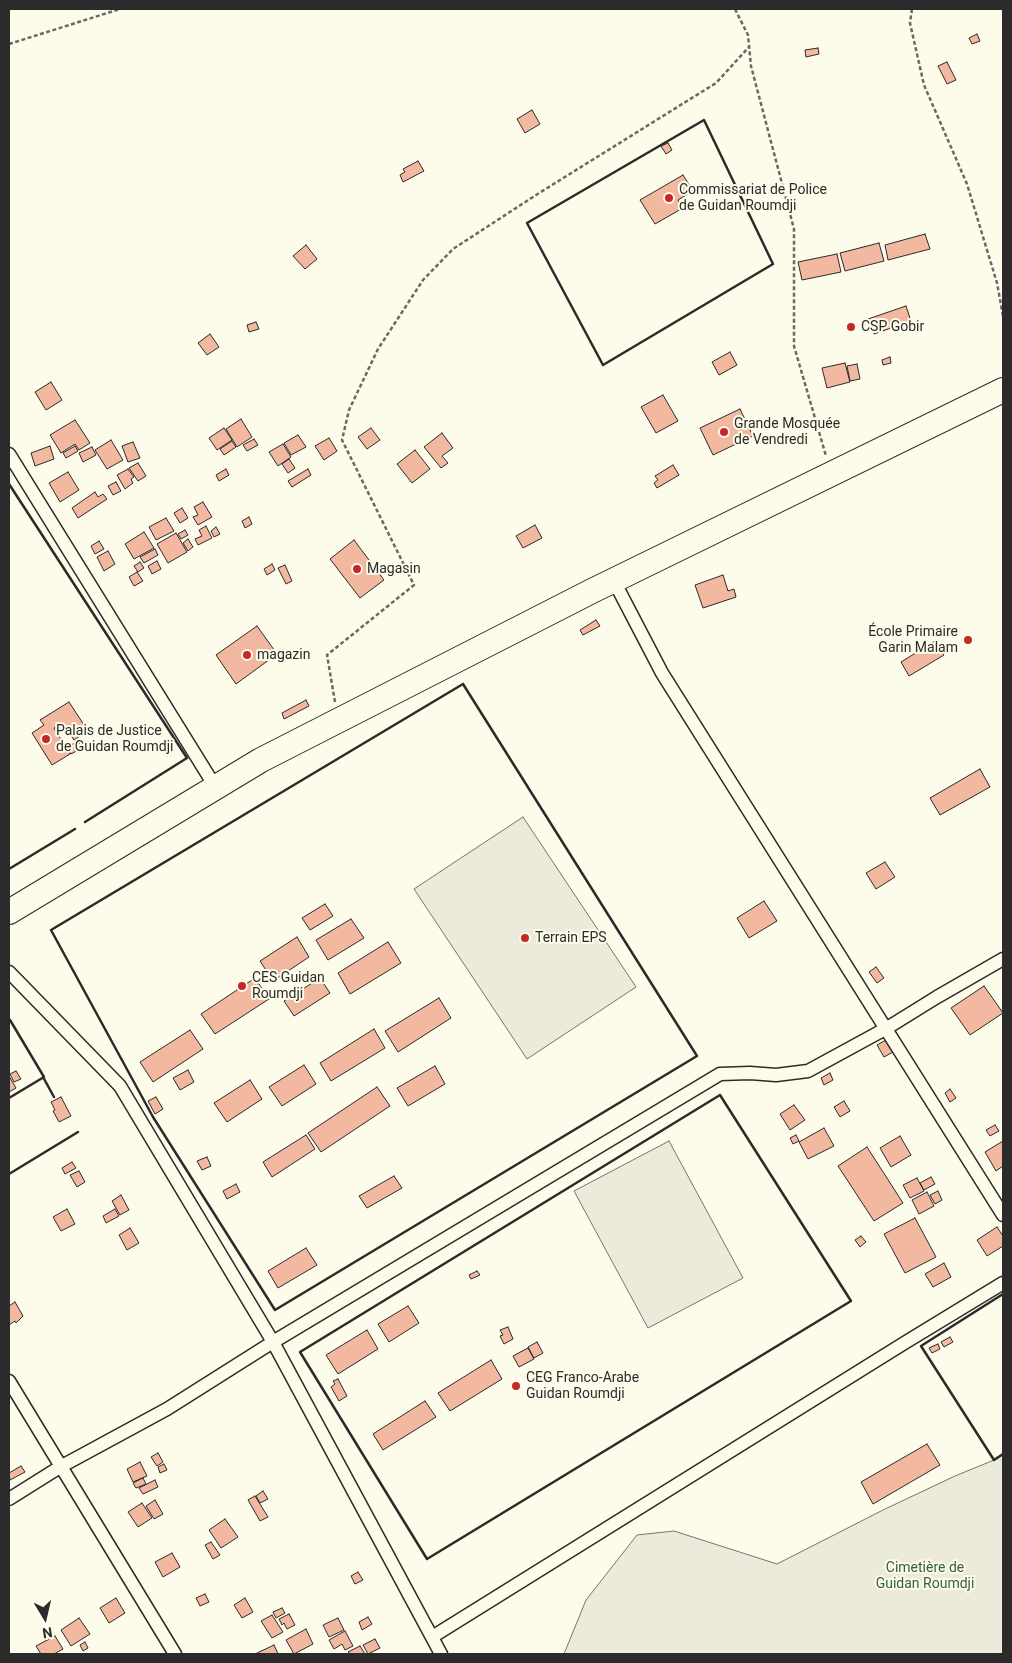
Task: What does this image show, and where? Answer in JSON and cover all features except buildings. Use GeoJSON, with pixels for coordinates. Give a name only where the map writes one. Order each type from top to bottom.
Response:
{"type":"FeatureCollection","features":[{"type":"Feature","properties":{"kind":"highway"},"geometry":{"type":"LineString","coordinates":[[9,912],[261,760],[614,581],[1003,390]]}},
{"type":"Feature","properties":{"kind":"street"},"geometry":{"type":"LineString","coordinates":[[9,454],[216,788]]}},
{"type":"Feature","properties":{"kind":"street"},"geometry":{"type":"LineString","coordinates":[[614,581],[662,673],[1003,1214]]}},
{"type":"Feature","properties":{"kind":"street"},"geometry":{"type":"LineString","coordinates":[[9,1499],[60,1467],[167,1408],[273,1342],[720,1074],[750,1073],[776,1075],[808,1071],[887,1028],[1003,959]]}},
{"type":"Feature","properties":{"kind":"street"},"geometry":{"type":"LineString","coordinates":[[9,972],[120,1086],[273,1342],[440,1654]]}},
{"type":"Feature","properties":{"kind":"street"},"geometry":{"type":"LineString","coordinates":[[432,1637],[1003,1283]]}},
{"type":"Feature","properties":{"kind":"street"},"geometry":{"type":"LineString","coordinates":[[9,1381],[175,1654]]}},
{"type":"Feature","properties":{"kind":"path"},"geometry":{"type":"LineString","coordinates":[[9,44],[120,9]]}},
{"type":"Feature","properties":{"kind":"path"},"geometry":{"type":"LineString","coordinates":[[735,9],[748,35],[751,66],[794,229],[794,346],[832,474]]}},
{"type":"Feature","properties":{"kind":"path"},"geometry":{"type":"LineString","coordinates":[[912,9],[910,23],[924,85],[967,184],[997,283],[1003,316]]}},
{"type":"Feature","properties":{"kind":"path"},"geometry":{"type":"LineString","coordinates":[[338,721],[328,655],[414,585],[342,440],[348,410],[378,349],[423,280],[453,250],[536,195],[716,83],[749,47]]}},
{"type":"Feature","properties":{"kind":"green space","name":"Terrain EPS"},"geometry":{"type":"Polygon","coordinates":[[[523,817],[636,987],[527,1059],[414,889],[523,817]]]}},
{"type":"Feature","properties":{"kind":"green space"},"geometry":{"type":"Polygon","coordinates":[[[669,1141],[743,1278],[648,1328],[574,1191],[669,1141]]]}},
{"type":"Feature","properties":{"kind":"green space","name":"Cimetière de Guidan Roumdji"},"geometry":{"type":"Polygon","coordinates":[[[1003,1454],[1003,1654],[564,1654],[586,1600],[637,1535],[674,1531],[777,1564],[883,1510],[994,1460],[1003,1454]]]}},
{"type":"Feature","properties":{"kind":"wall"},"geometry":{"type":"LineString","coordinates":[[704,120],[773,264],[603,365],[527,223],[704,120]]}},
{"type":"Feature","properties":{"kind":"wall"},"geometry":{"type":"LineString","coordinates":[[9,484],[187,758],[85,822]]}},
{"type":"Feature","properties":{"kind":"wall"},"geometry":{"type":"LineString","coordinates":[[463,684],[697,1056],[275,1310],[153,1117],[51,930],[463,684]]}},
{"type":"Feature","properties":{"kind":"wall"},"geometry":{"type":"LineString","coordinates":[[9,869],[75,829]]}},
{"type":"Feature","properties":{"kind":"wall"},"geometry":{"type":"LineString","coordinates":[[9,1021],[44,1077],[9,1098]]}},
{"type":"Feature","properties":{"kind":"wall"},"geometry":{"type":"LineString","coordinates":[[43,1077],[54,1097]]}},
{"type":"Feature","properties":{"kind":"wall"},"geometry":{"type":"LineString","coordinates":[[720,1095],[851,1301],[427,1559],[300,1352],[720,1095]]}},
{"type":"Feature","properties":{"kind":"wall"},"geometry":{"type":"LineString","coordinates":[[9,1174],[78,1132]]}},
{"type":"Feature","properties":{"kind":"wall"},"geometry":{"type":"LineString","coordinates":[[1003,1294],[921,1346],[994,1460],[1003,1454]]}},
{"type":"Feature","properties":{"kind":"place","name":"Commissariat de Police de Guidan Roumdji"},"geometry":{"type":"Point","coordinates":[669,198]}},
{"type":"Feature","properties":{"kind":"place","name":"CSP Gobir"},"geometry":{"type":"Point","coordinates":[851,327]}},
{"type":"Feature","properties":{"kind":"place","name":"Grande Mosquée de Vendredi"},"geometry":{"type":"Point","coordinates":[724,432]}},
{"type":"Feature","properties":{"kind":"place","name":"Magasin"},"geometry":{"type":"Point","coordinates":[357,569]}},
{"type":"Feature","properties":{"kind":"place","name":"École Primaire Garin Malam"},"geometry":{"type":"Point","coordinates":[968,640]}},
{"type":"Feature","properties":{"kind":"place","name":"magazin"},"geometry":{"type":"Point","coordinates":[247,655]}},
{"type":"Feature","properties":{"kind":"place","name":"Palais de Justice de Guidan Roumdji"},"geometry":{"type":"Point","coordinates":[46,739]}},
{"type":"Feature","properties":{"kind":"place","name":"Terrain EPS"},"geometry":{"type":"Point","coordinates":[525,938]}},
{"type":"Feature","properties":{"kind":"place","name":"CES Guidan Roumdji"},"geometry":{"type":"Point","coordinates":[242,986]}},
{"type":"Feature","properties":{"kind":"place","name":"CEG Franco-Arabe Guidan Roumdji"},"geometry":{"type":"Point","coordinates":[516,1386]}}]}
